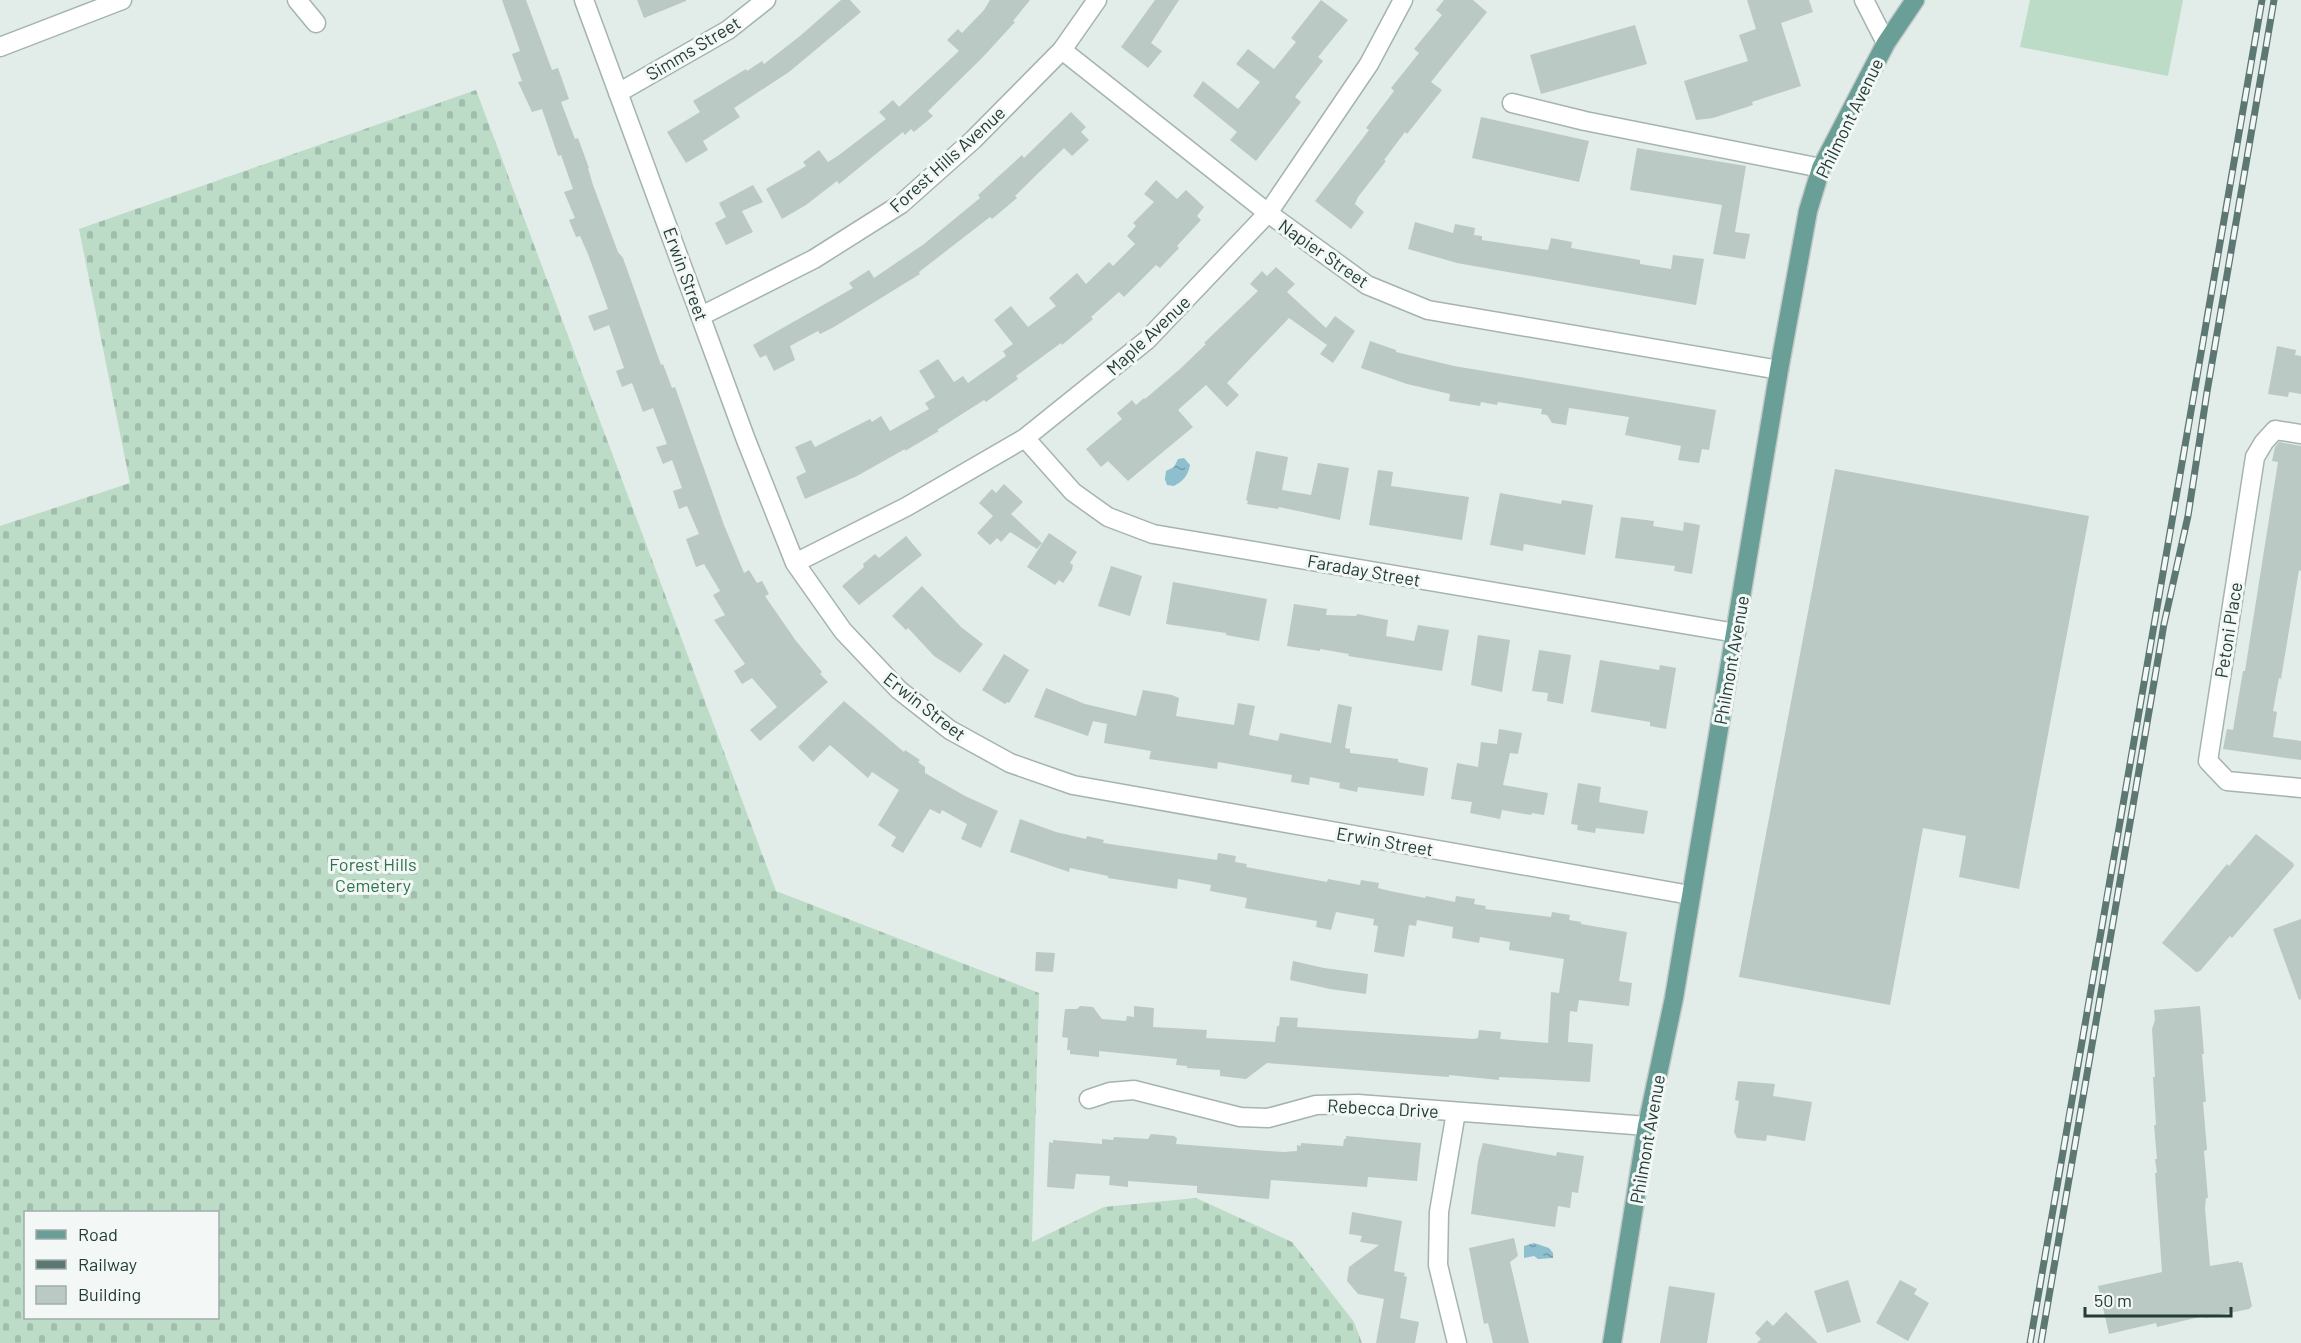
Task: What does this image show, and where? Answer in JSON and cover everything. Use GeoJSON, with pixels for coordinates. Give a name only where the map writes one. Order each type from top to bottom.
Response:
{"type":"FeatureCollection","features":[{"type":"Feature","properties":{"kind":"main road","name":"Philmont Avenue"},"geometry":{"type":"LineString","coordinates":[[1612,1343],[1647,1126],[1665,1046],[1808,211],[1821,168],[1886,43],[1915,0]]}},
{"type":"Feature","properties":{"kind":"street"},"geometry":{"type":"LineString","coordinates":[[0,47],[122,0]]}},
{"type":"Feature","properties":{"kind":"street"},"geometry":{"type":"LineString","coordinates":[[297,0],[316,23]]}},
{"type":"Feature","properties":{"kind":"street","name":"Erwin Street"},"geometry":{"type":"LineString","coordinates":[[584,0],[746,440],[795,563],[843,631],[899,690],[950,730],[1010,763],[1073,785],[1690,895]]}},
{"type":"Feature","properties":{"kind":"street","name":"Simms Street"},"geometry":{"type":"LineString","coordinates":[[618,93],[728,30],[766,0]]}},
{"type":"Feature","properties":{"kind":"street","name":"Forest Hills Avenue"},"geometry":{"type":"LineString","coordinates":[[701,316],[814,259],[901,204],[974,140],[1062,50],[1097,0]]}},
{"type":"Feature","properties":{"kind":"street","name":"Maple Avenue"},"geometry":{"type":"LineString","coordinates":[[795,563],[906,507],[1025,438],[1147,340],[1268,213],[1369,64],[1403,0]]}},
{"type":"Feature","properties":{"kind":"street"},"geometry":{"type":"LineString","coordinates":[[1864,0],[1886,43]]}},
{"type":"Feature","properties":{"kind":"street","name":"Napier Street"},"geometry":{"type":"LineString","coordinates":[[1062,50],[1268,213],[1367,285],[1428,310],[1779,370]]}},
{"type":"Feature","properties":{"kind":"street"},"geometry":{"type":"LineString","coordinates":[[1512,103],[1585,121],[1821,168]]}},
{"type":"Feature","properties":{"kind":"street","name":"Petoni Place"},"geometry":{"type":"LineString","coordinates":[[2301,435],[2275,430],[2264,442],[2255,458],[2208,761],[2226,781],[2301,788]]}},
{"type":"Feature","properties":{"kind":"street","name":"Faraday Street"},"geometry":{"type":"LineString","coordinates":[[1025,438],[1073,492],[1108,517],[1153,534],[1736,633]]}},
{"type":"Feature","properties":{"kind":"street","name":"Rebecca Drive"},"geometry":{"type":"LineString","coordinates":[[1089,1099],[1110,1092],[1134,1090],[1240,1117],[1268,1119],[1316,1105],[1358,1104],[1647,1126]]}},
{"type":"Feature","properties":{"kind":"street"},"geometry":{"type":"LineString","coordinates":[[1456,1112],[1439,1212],[1438,1265],[1457,1343]]}},
{"type":"Feature","properties":{"kind":"green space"},"geometry":{"type":"Polygon","coordinates":[[[2030,0],[2183,0],[2168,76],[2020,47],[2030,0]]]}},
{"type":"Feature","properties":{"kind":"green space","name":"Forest Hills Cemetery"},"geometry":{"type":"Polygon","coordinates":[[[476,90],[776,891],[1039,993],[1032,1242],[1104,1207],[1196,1198],[1292,1242],[1354,1322],[1362,1343],[0,1343],[0,526],[130,483],[79,229],[476,90]]]}},
{"type":"Feature","properties":{"kind":"water"},"geometry":{"type":"Polygon","coordinates":[[[1184,458],[1190,465],[1186,475],[1174,486],[1167,485],[1166,471],[1174,467],[1178,459],[1184,458]]]}},
{"type":"Feature","properties":{"kind":"water"},"geometry":{"type":"Polygon","coordinates":[[[1534,1243],[1549,1248],[1553,1253],[1553,1258],[1538,1259],[1534,1256],[1524,1258],[1524,1246],[1534,1243]]]}},
{"type":"Feature","properties":{"kind":"building"},"geometry":{"type":"Polygon","coordinates":[[[502,0],[526,0],[552,70],[558,68],[569,99],[561,102],[575,139],[578,138],[593,185],[618,252],[623,258],[661,365],[663,364],[672,388],[675,387],[724,525],[744,573],[749,570],[757,583],[762,581],[769,594],[765,596],[828,682],[760,741],[750,730],[777,707],[752,678],[742,684],[734,671],[745,664],[714,620],[725,615],[713,595],[720,591],[704,564],[696,567],[686,539],[699,534],[687,506],[679,509],[673,491],[682,488],[672,460],[663,464],[656,447],[667,444],[653,408],[643,412],[632,383],[622,387],[616,371],[624,368],[609,325],[594,331],[588,316],[608,309],[588,254],[580,236],[576,237],[569,220],[575,218],[564,192],[573,189],[561,155],[558,156],[542,109],[532,112],[518,82],[522,81],[512,54],[520,51],[502,0]]]}},
{"type":"Feature","properties":{"kind":"building"},"geometry":{"type":"Polygon","coordinates":[[[637,0],[686,0],[686,1],[644,18],[637,0]]]}},
{"type":"Feature","properties":{"kind":"building"},"geometry":{"type":"Polygon","coordinates":[[[841,0],[850,0],[861,12],[789,72],[734,108],[740,117],[703,141],[708,150],[686,163],[667,132],[700,112],[693,101],[746,69],[747,71],[762,61],[764,64],[841,0]]]}},
{"type":"Feature","properties":{"kind":"building"},"geometry":{"type":"Polygon","coordinates":[[[990,0],[1030,0],[1013,21],[1015,22],[982,58],[928,111],[933,116],[914,132],[911,129],[905,135],[903,132],[839,184],[837,181],[806,205],[782,219],[766,189],[806,166],[803,162],[819,150],[828,162],[886,119],[879,112],[893,100],[899,107],[959,51],[947,40],[958,29],[962,33],[984,10],[990,0]]]}},
{"type":"Feature","properties":{"kind":"building"},"geometry":{"type":"Polygon","coordinates":[[[1155,0],[1179,0],[1151,43],[1162,51],[1148,68],[1121,47],[1155,0]]]}},
{"type":"Feature","properties":{"kind":"building"},"geometry":{"type":"Polygon","coordinates":[[[1321,0],[1348,20],[1318,57],[1323,61],[1295,97],[1301,102],[1256,161],[1230,140],[1237,132],[1193,96],[1203,81],[1238,109],[1260,82],[1236,64],[1248,49],[1274,69],[1296,42],[1291,38],[1321,0]]]}},
{"type":"Feature","properties":{"kind":"building"},"geometry":{"type":"Polygon","coordinates":[[[1444,0],[1473,0],[1487,12],[1431,82],[1442,90],[1407,134],[1405,132],[1358,197],[1355,204],[1364,212],[1351,229],[1315,201],[1369,130],[1366,128],[1394,91],[1391,88],[1419,53],[1414,49],[1442,15],[1436,10],[1444,0]]]}},
{"type":"Feature","properties":{"kind":"building"},"geometry":{"type":"Polygon","coordinates":[[[1747,0],[1809,0],[1813,12],[1781,23],[1801,86],[1713,118],[1696,120],[1684,81],[1748,61],[1739,35],[1756,29],[1747,0]]]}},
{"type":"Feature","properties":{"kind":"building"},"geometry":{"type":"Polygon","coordinates":[[[1635,25],[1647,64],[1541,94],[1530,55],[1635,25]]]}},
{"type":"Feature","properties":{"kind":"building"},"geometry":{"type":"Polygon","coordinates":[[[1071,112],[1086,127],[1081,132],[1089,140],[1072,156],[1064,148],[1015,196],[1017,198],[919,272],[920,274],[834,327],[820,334],[818,331],[790,346],[795,360],[774,371],[766,355],[760,358],[753,345],[853,288],[849,283],[869,270],[874,278],[924,244],[980,198],[978,195],[1022,155],[1024,158],[1071,112]]]}},
{"type":"Feature","properties":{"kind":"building"},"geometry":{"type":"Polygon","coordinates":[[[1481,117],[1589,141],[1579,182],[1472,158],[1481,117]]]}},
{"type":"Feature","properties":{"kind":"building"},"geometry":{"type":"Polygon","coordinates":[[[1637,148],[1746,166],[1735,232],[1750,234],[1745,259],[1713,254],[1722,205],[1630,190],[1637,148]]]}},
{"type":"Feature","properties":{"kind":"building"},"geometry":{"type":"Polygon","coordinates":[[[1156,180],[1177,199],[1186,190],[1204,207],[1197,216],[1201,220],[1160,268],[1156,265],[1124,297],[1119,292],[1091,317],[1093,319],[1062,345],[1061,343],[1016,376],[1018,379],[986,402],[984,400],[905,451],[905,449],[857,476],[805,499],[796,477],[806,472],[795,447],[811,440],[815,447],[870,419],[872,422],[881,416],[890,431],[929,409],[925,403],[935,397],[919,371],[938,359],[954,382],[963,376],[968,383],[1006,356],[1003,351],[1013,344],[994,320],[1011,306],[1028,327],[1056,306],[1049,298],[1077,273],[1086,284],[1109,262],[1113,266],[1135,244],[1127,236],[1136,226],[1133,223],[1154,202],[1144,194],[1156,180]]]}},
{"type":"Feature","properties":{"kind":"building"},"geometry":{"type":"Polygon","coordinates":[[[753,185],[763,202],[742,211],[753,232],[726,245],[715,223],[726,217],[719,203],[753,185]]]}},
{"type":"Feature","properties":{"kind":"building"},"geometry":{"type":"Polygon","coordinates":[[[1415,222],[1453,233],[1455,224],[1475,228],[1474,235],[1482,236],[1482,240],[1548,250],[1551,238],[1572,242],[1571,248],[1640,260],[1640,264],[1671,269],[1673,255],[1704,259],[1696,305],[1457,263],[1408,249],[1415,222]]]}},
{"type":"Feature","properties":{"kind":"building"},"geometry":{"type":"Polygon","coordinates":[[[1276,267],[1295,284],[1287,292],[1326,328],[1335,316],[1355,331],[1333,363],[1320,354],[1327,345],[1289,318],[1227,383],[1239,395],[1227,407],[1206,385],[1178,410],[1193,427],[1128,481],[1108,461],[1101,467],[1086,449],[1122,419],[1117,413],[1132,400],[1136,405],[1145,399],[1180,369],[1258,291],[1250,284],[1262,271],[1267,276],[1276,267]]]}},
{"type":"Feature","properties":{"kind":"building"},"geometry":{"type":"Polygon","coordinates":[[[1370,341],[1396,350],[1396,352],[1454,366],[1716,410],[1709,450],[1702,449],[1699,463],[1678,460],[1681,446],[1625,435],[1629,417],[1569,408],[1566,425],[1552,423],[1547,415],[1541,414],[1542,409],[1498,402],[1497,405],[1481,402],[1480,406],[1449,401],[1450,394],[1407,384],[1361,368],[1370,341]]]}},
{"type":"Feature","properties":{"kind":"building"},"geometry":{"type":"Polygon","coordinates":[[[2277,346],[2296,350],[2295,355],[2301,356],[2301,394],[2289,392],[2288,397],[2268,394],[2277,346]]]}},
{"type":"Feature","properties":{"kind":"building"},"geometry":{"type":"Polygon","coordinates":[[[2279,442],[2301,446],[2301,571],[2299,570],[2281,679],[2279,678],[2273,711],[2277,712],[2273,737],[2301,741],[2301,760],[2223,749],[2227,729],[2233,730],[2243,671],[2245,671],[2278,462],[2272,461],[2275,447],[2279,442]]]}},
{"type":"Feature","properties":{"kind":"building"},"geometry":{"type":"Polygon","coordinates":[[[1256,451],[1288,457],[1282,490],[1311,495],[1318,463],[1349,468],[1340,520],[1279,507],[1278,509],[1247,504],[1256,451]]]}},
{"type":"Feature","properties":{"kind":"building"},"geometry":{"type":"Polygon","coordinates":[[[1835,469],[2089,516],[2019,889],[1959,877],[1966,836],[1923,828],[1890,1005],[1739,977],[1835,469]]]}},
{"type":"Feature","properties":{"kind":"building"},"geometry":{"type":"Polygon","coordinates":[[[1378,470],[1393,472],[1391,486],[1469,497],[1462,540],[1369,525],[1378,470]]]}},
{"type":"Feature","properties":{"kind":"building"},"geometry":{"type":"Polygon","coordinates":[[[1004,484],[1023,502],[1011,514],[1042,543],[1037,549],[1010,532],[1001,542],[997,538],[990,545],[977,533],[993,516],[979,503],[992,489],[996,493],[1004,484]]]}},
{"type":"Feature","properties":{"kind":"building"},"geometry":{"type":"Polygon","coordinates":[[[1500,493],[1561,504],[1562,500],[1593,505],[1585,555],[1524,544],[1523,551],[1490,545],[1500,493]]]}},
{"type":"Feature","properties":{"kind":"building"},"geometry":{"type":"Polygon","coordinates":[[[1621,517],[1654,521],[1653,526],[1683,531],[1684,522],[1700,525],[1692,574],[1674,571],[1675,566],[1615,558],[1621,517]]]}},
{"type":"Feature","properties":{"kind":"building"},"geometry":{"type":"Polygon","coordinates":[[[1049,533],[1077,552],[1070,563],[1073,565],[1072,570],[1063,583],[1059,580],[1055,585],[1027,567],[1049,533]]]}},
{"type":"Feature","properties":{"kind":"building"},"geometry":{"type":"Polygon","coordinates":[[[906,536],[922,555],[859,605],[842,586],[875,554],[879,558],[906,536]]]}},
{"type":"Feature","properties":{"kind":"building"},"geometry":{"type":"Polygon","coordinates":[[[1111,566],[1142,576],[1130,616],[1098,606],[1111,566]]]}},
{"type":"Feature","properties":{"kind":"building"},"geometry":{"type":"Polygon","coordinates":[[[1173,582],[1267,599],[1259,641],[1226,635],[1226,633],[1166,624],[1173,582]]]}},
{"type":"Feature","properties":{"kind":"building"},"geometry":{"type":"Polygon","coordinates":[[[922,586],[961,627],[983,644],[960,673],[934,656],[908,628],[906,630],[892,616],[922,586]]]}},
{"type":"Feature","properties":{"kind":"building"},"geometry":{"type":"Polygon","coordinates":[[[1294,604],[1327,609],[1326,615],[1356,616],[1357,614],[1388,620],[1386,636],[1414,641],[1418,625],[1449,630],[1442,671],[1348,656],[1349,654],[1320,649],[1320,651],[1287,646],[1294,604]]]}},
{"type":"Feature","properties":{"kind":"building"},"geometry":{"type":"Polygon","coordinates":[[[1478,635],[1510,640],[1502,692],[1471,685],[1478,635]]]}},
{"type":"Feature","properties":{"kind":"building"},"geometry":{"type":"Polygon","coordinates":[[[1539,650],[1571,655],[1563,704],[1547,701],[1548,693],[1532,691],[1539,650]]]}},
{"type":"Feature","properties":{"kind":"building"},"geometry":{"type":"Polygon","coordinates":[[[1004,654],[1029,670],[1009,703],[1005,704],[982,690],[1004,654]]]}},
{"type":"Feature","properties":{"kind":"building"},"geometry":{"type":"Polygon","coordinates":[[[1600,660],[1659,670],[1660,665],[1676,668],[1666,729],[1650,726],[1650,722],[1591,712],[1600,660]]]}},
{"type":"Feature","properties":{"kind":"building"},"geometry":{"type":"Polygon","coordinates":[[[1046,688],[1085,704],[1136,716],[1143,690],[1172,695],[1179,698],[1176,716],[1234,725],[1238,703],[1255,706],[1249,735],[1278,741],[1280,733],[1331,743],[1338,704],[1352,707],[1345,748],[1350,749],[1350,753],[1398,759],[1398,762],[1428,768],[1424,796],[1358,787],[1357,792],[1339,788],[1340,783],[1310,777],[1309,785],[1291,782],[1292,775],[1218,762],[1217,769],[1149,759],[1151,751],[1104,743],[1107,724],[1093,721],[1088,736],[1034,717],[1046,688]]]}},
{"type":"Feature","properties":{"kind":"building"},"geometry":{"type":"Polygon","coordinates":[[[844,701],[904,752],[905,750],[920,760],[918,762],[925,767],[925,773],[965,796],[998,811],[981,848],[961,839],[967,824],[942,810],[940,814],[930,809],[903,853],[891,846],[896,837],[878,825],[899,790],[872,772],[868,778],[830,745],[813,762],[798,747],[844,701]]]}},
{"type":"Feature","properties":{"kind":"building"},"geometry":{"type":"Polygon","coordinates":[[[1499,729],[1522,733],[1518,754],[1510,753],[1503,785],[1548,793],[1544,815],[1502,810],[1500,819],[1470,813],[1472,802],[1451,799],[1457,763],[1478,767],[1481,742],[1497,744],[1499,729]]]}},
{"type":"Feature","properties":{"kind":"building"},"geometry":{"type":"Polygon","coordinates":[[[1578,783],[1601,787],[1599,802],[1648,811],[1644,834],[1596,828],[1595,833],[1577,830],[1578,825],[1571,824],[1578,783]]]}},
{"type":"Feature","properties":{"kind":"building"},"geometry":{"type":"Polygon","coordinates":[[[1020,819],[1056,832],[1086,839],[1087,836],[1104,840],[1103,843],[1217,860],[1218,853],[1236,856],[1235,862],[1247,864],[1246,867],[1327,882],[1328,879],[1360,885],[1361,880],[1379,883],[1378,888],[1425,898],[1426,896],[1455,902],[1456,896],[1475,899],[1474,904],[1486,906],[1485,909],[1551,917],[1552,912],[1570,915],[1569,920],[1581,922],[1581,924],[1627,932],[1619,981],[1632,983],[1629,1006],[1579,1000],[1577,1012],[1570,1011],[1568,1042],[1593,1044],[1590,1082],[1499,1077],[1499,1080],[1267,1063],[1246,1079],[1220,1076],[1220,1070],[1176,1065],[1177,1059],[1099,1051],[1099,1057],[1070,1054],[1070,1050],[1067,1050],[1068,1038],[1062,1037],[1065,1009],[1077,1009],[1080,1006],[1093,1007],[1102,1019],[1126,1021],[1127,1016],[1134,1017],[1134,1006],[1154,1008],[1153,1027],[1207,1030],[1206,1038],[1275,1042],[1280,1017],[1298,1018],[1297,1027],[1474,1039],[1478,1038],[1479,1030],[1501,1032],[1500,1039],[1548,1043],[1551,992],[1559,993],[1564,959],[1509,950],[1510,942],[1480,937],[1479,943],[1452,938],[1453,927],[1417,920],[1416,926],[1409,925],[1404,957],[1374,952],[1378,926],[1373,925],[1374,919],[1336,912],[1331,930],[1316,927],[1317,921],[1245,908],[1247,898],[1210,891],[1211,885],[1178,879],[1177,889],[1108,878],[1108,876],[1070,868],[1069,872],[1010,852],[1020,819]]]}},
{"type":"Feature","properties":{"kind":"building"},"geometry":{"type":"Polygon","coordinates":[[[2256,834],[2294,866],[2232,938],[2230,936],[2200,971],[2196,972],[2162,943],[2227,864],[2229,866],[2256,834]]]}},
{"type":"Feature","properties":{"kind":"building"},"geometry":{"type":"Polygon","coordinates":[[[2301,919],[2301,999],[2299,1000],[2273,929],[2301,919]]]}},
{"type":"Feature","properties":{"kind":"building"},"geometry":{"type":"Polygon","coordinates":[[[1036,952],[1055,953],[1053,972],[1035,971],[1036,952]]]}},
{"type":"Feature","properties":{"kind":"building"},"geometry":{"type":"Polygon","coordinates":[[[1293,961],[1368,974],[1366,994],[1290,980],[1293,961]]]}},
{"type":"Feature","properties":{"kind":"building"},"geometry":{"type":"Polygon","coordinates":[[[2200,1006],[2206,1102],[2203,1102],[2208,1198],[2206,1198],[2205,1208],[2210,1266],[2242,1262],[2252,1306],[2249,1309],[2205,1318],[2204,1316],[2157,1327],[2156,1323],[2109,1334],[2098,1286],[2162,1272],[2155,1173],[2157,1173],[2155,1159],[2157,1159],[2152,1029],[2155,1020],[2154,1010],[2200,1006]]]}},
{"type":"Feature","properties":{"kind":"building"},"geometry":{"type":"Polygon","coordinates":[[[1738,1081],[1775,1084],[1773,1096],[1812,1102],[1805,1141],[1767,1135],[1766,1141],[1737,1138],[1734,1132],[1739,1101],[1735,1100],[1738,1081]]]}},
{"type":"Feature","properties":{"kind":"building"},"geometry":{"type":"Polygon","coordinates":[[[1151,1134],[1174,1136],[1177,1138],[1176,1144],[1283,1152],[1297,1151],[1297,1145],[1301,1146],[1301,1143],[1343,1146],[1346,1136],[1421,1143],[1417,1181],[1368,1177],[1367,1187],[1271,1180],[1269,1199],[1197,1193],[1197,1186],[1128,1181],[1128,1187],[1109,1185],[1110,1176],[1076,1174],[1074,1189],[1047,1187],[1049,1142],[1053,1143],[1053,1140],[1102,1144],[1102,1139],[1113,1140],[1114,1137],[1148,1139],[1151,1134]]]}},
{"type":"Feature","properties":{"kind":"building"},"geometry":{"type":"Polygon","coordinates":[[[1483,1143],[1556,1156],[1557,1152],[1584,1156],[1578,1193],[1572,1192],[1570,1208],[1558,1206],[1555,1227],[1471,1214],[1478,1161],[1483,1143]]]}},
{"type":"Feature","properties":{"kind":"building"},"geometry":{"type":"Polygon","coordinates":[[[1352,1212],[1402,1221],[1394,1271],[1405,1273],[1404,1276],[1407,1277],[1400,1318],[1419,1322],[1415,1343],[1376,1343],[1384,1299],[1358,1294],[1347,1281],[1349,1267],[1379,1245],[1360,1242],[1362,1236],[1349,1234],[1352,1212]]]}},
{"type":"Feature","properties":{"kind":"building"},"geometry":{"type":"Polygon","coordinates":[[[1514,1238],[1518,1256],[1510,1262],[1529,1343],[1493,1343],[1488,1323],[1484,1324],[1469,1248],[1514,1238]]]}},
{"type":"Feature","properties":{"kind":"building"},"geometry":{"type":"Polygon","coordinates":[[[1848,1280],[1861,1322],[1827,1333],[1814,1291],[1848,1280]]]}},
{"type":"Feature","properties":{"kind":"building"},"geometry":{"type":"Polygon","coordinates":[[[1900,1280],[1917,1289],[1914,1294],[1929,1303],[1908,1341],[1876,1323],[1900,1280]]]}},
{"type":"Feature","properties":{"kind":"building"},"geometry":{"type":"Polygon","coordinates":[[[1669,1286],[1715,1293],[1707,1343],[1660,1343],[1669,1286]]]}},
{"type":"Feature","properties":{"kind":"building"},"geometry":{"type":"Polygon","coordinates":[[[1786,1312],[1818,1343],[1757,1343],[1761,1339],[1755,1333],[1767,1320],[1773,1326],[1786,1312]]]}},
{"type":"Feature","properties":{"kind":"railway"},"geometry":{"type":"LineString","coordinates":[[2030,1343],[2262,0]]}},
{"type":"Feature","properties":{"kind":"railway"},"geometry":{"type":"LineString","coordinates":[[2041,1343],[2164,624],[2188,516],[2274,0]]}}]}
